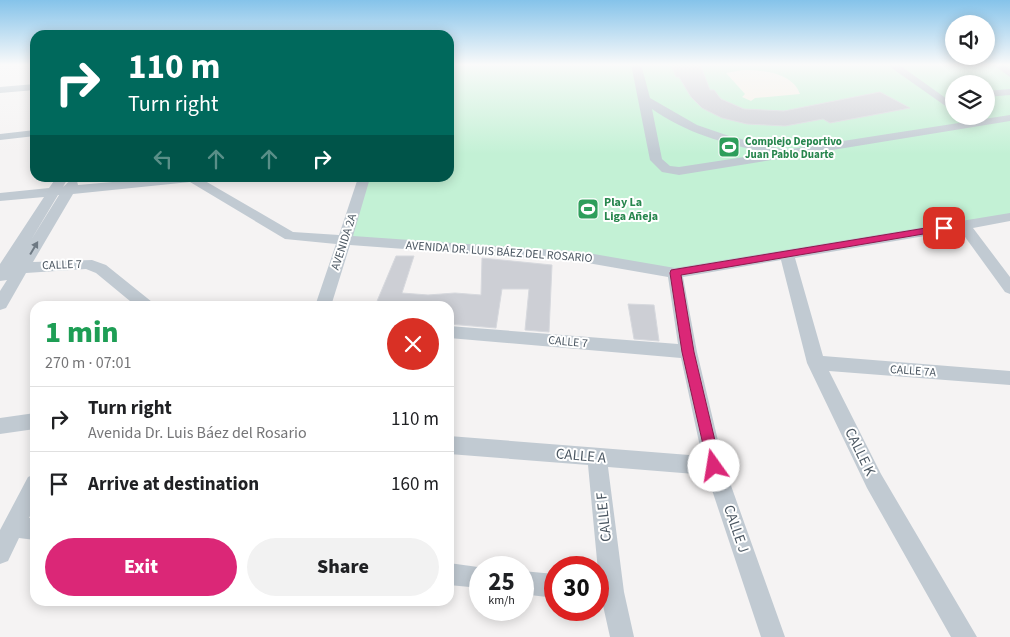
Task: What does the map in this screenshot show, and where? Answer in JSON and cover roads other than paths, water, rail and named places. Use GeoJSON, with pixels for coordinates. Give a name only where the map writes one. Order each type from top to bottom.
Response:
{"type":"FeatureCollection","features":[{"type":"Feature","properties":{"kind":"street"},"geometry":{"type":"LineString","coordinates":[[644,94],[656,160],[666,169],[679,172],[789,152],[963,125]]}},
{"type":"Feature","properties":{"kind":"street"},"geometry":{"type":"LineString","coordinates":[[931,94],[945,103]]}},
{"type":"Feature","properties":{"kind":"street"},"geometry":{"type":"LineString","coordinates":[[935,97],[945,96]]}},
{"type":"Feature","properties":{"kind":"street"},"geometry":{"type":"LineString","coordinates":[[645,99],[687,127],[703,133],[720,139],[789,152]]}},
{"type":"Feature","properties":{"kind":"street"},"geometry":{"type":"LineString","coordinates":[[995,120],[1010,118]]}},
{"type":"Feature","properties":{"kind":"street"},"geometry":{"type":"LineString","coordinates":[[0,137],[30,134]]}},
{"type":"Feature","properties":{"kind":"street","name":"AVENIDA DR. LUIS BÁEZ DEL ROSARIO"},"geometry":{"type":"LineString","coordinates":[[0,197],[65,184],[107,182]]}},
{"type":"Feature","properties":{"kind":"street","name":"AVENIDA DR. LUIS BÁEZ DEL ROSARIO"},"geometry":{"type":"LineString","coordinates":[[199,182],[290,236],[582,257],[675,273],[1010,217]]}},
{"type":"Feature","properties":{"kind":"street","name":"AVENIDA 2A"},"geometry":{"type":"LineString","coordinates":[[325,301],[363,182]]}},
{"type":"Feature","properties":{"kind":"street"},"geometry":{"type":"LineString","coordinates":[[0,304],[23,267],[65,184]]}},
{"type":"Feature","properties":{"kind":"street"},"geometry":{"type":"LineString","coordinates":[[2,272],[65,184]]}},
{"type":"Feature","properties":{"kind":"street"},"geometry":{"type":"LineString","coordinates":[[964,225],[1010,288]]}},
{"type":"Feature","properties":{"kind":"street","name":"CALLE K"},"geometry":{"type":"LineString","coordinates":[[787,254],[816,363],[874,481],[965,637]]}},
{"type":"Feature","properties":{"kind":"street","name":"CALLE 7"},"geometry":{"type":"LineString","coordinates":[[2,272],[23,267],[87,264],[101,269],[140,301]]}},
{"type":"Feature","properties":{"kind":"street"},"geometry":{"type":"LineString","coordinates":[[993,265],[1010,266]]}},
{"type":"Feature","properties":{"kind":"street","name":"CALLE J"},"geometry":{"type":"LineString","coordinates":[[675,273],[688,352],[714,466],[773,637]]}},
{"type":"Feature","properties":{"kind":"street","name":"CALLE 7"},"geometry":{"type":"LineString","coordinates":[[454,332],[688,352]]}},
{"type":"Feature","properties":{"kind":"street","name":"CALLE 7A"},"geometry":{"type":"LineString","coordinates":[[816,363],[1010,378]]}},
{"type":"Feature","properties":{"kind":"street"},"geometry":{"type":"LineString","coordinates":[[0,426],[30,423]]}},
{"type":"Feature","properties":{"kind":"street","name":"CALLE A"},"geometry":{"type":"LineString","coordinates":[[454,445],[714,466]]}},
{"type":"Feature","properties":{"kind":"street","name":"CALLE F"},"geometry":{"type":"LineString","coordinates":[[597,457],[603,556]]}},
{"type":"Feature","properties":{"kind":"street"},"geometry":{"type":"LineString","coordinates":[[0,552],[30,493]]}},
{"type":"Feature","properties":{"kind":"street"},"geometry":{"type":"LineString","coordinates":[[12,527],[30,529]]}},
{"type":"Feature","properties":{"kind":"street"},"geometry":{"type":"LineString","coordinates":[[454,575],[469,577]]}},
{"type":"Feature","properties":{"kind":"street","name":"CALLE F"},"geometry":{"type":"LineString","coordinates":[[609,602],[622,637]]}},
{"type":"Feature","properties":{"kind":"place","name":"Complejo Deportivo Juan Pablo Duarte"},"geometry":{"type":"Point","coordinates":[729,147]}},
{"type":"Feature","properties":{"kind":"place","name":"Play La Liga Añeja"},"geometry":{"type":"Point","coordinates":[588,209]}}]}
